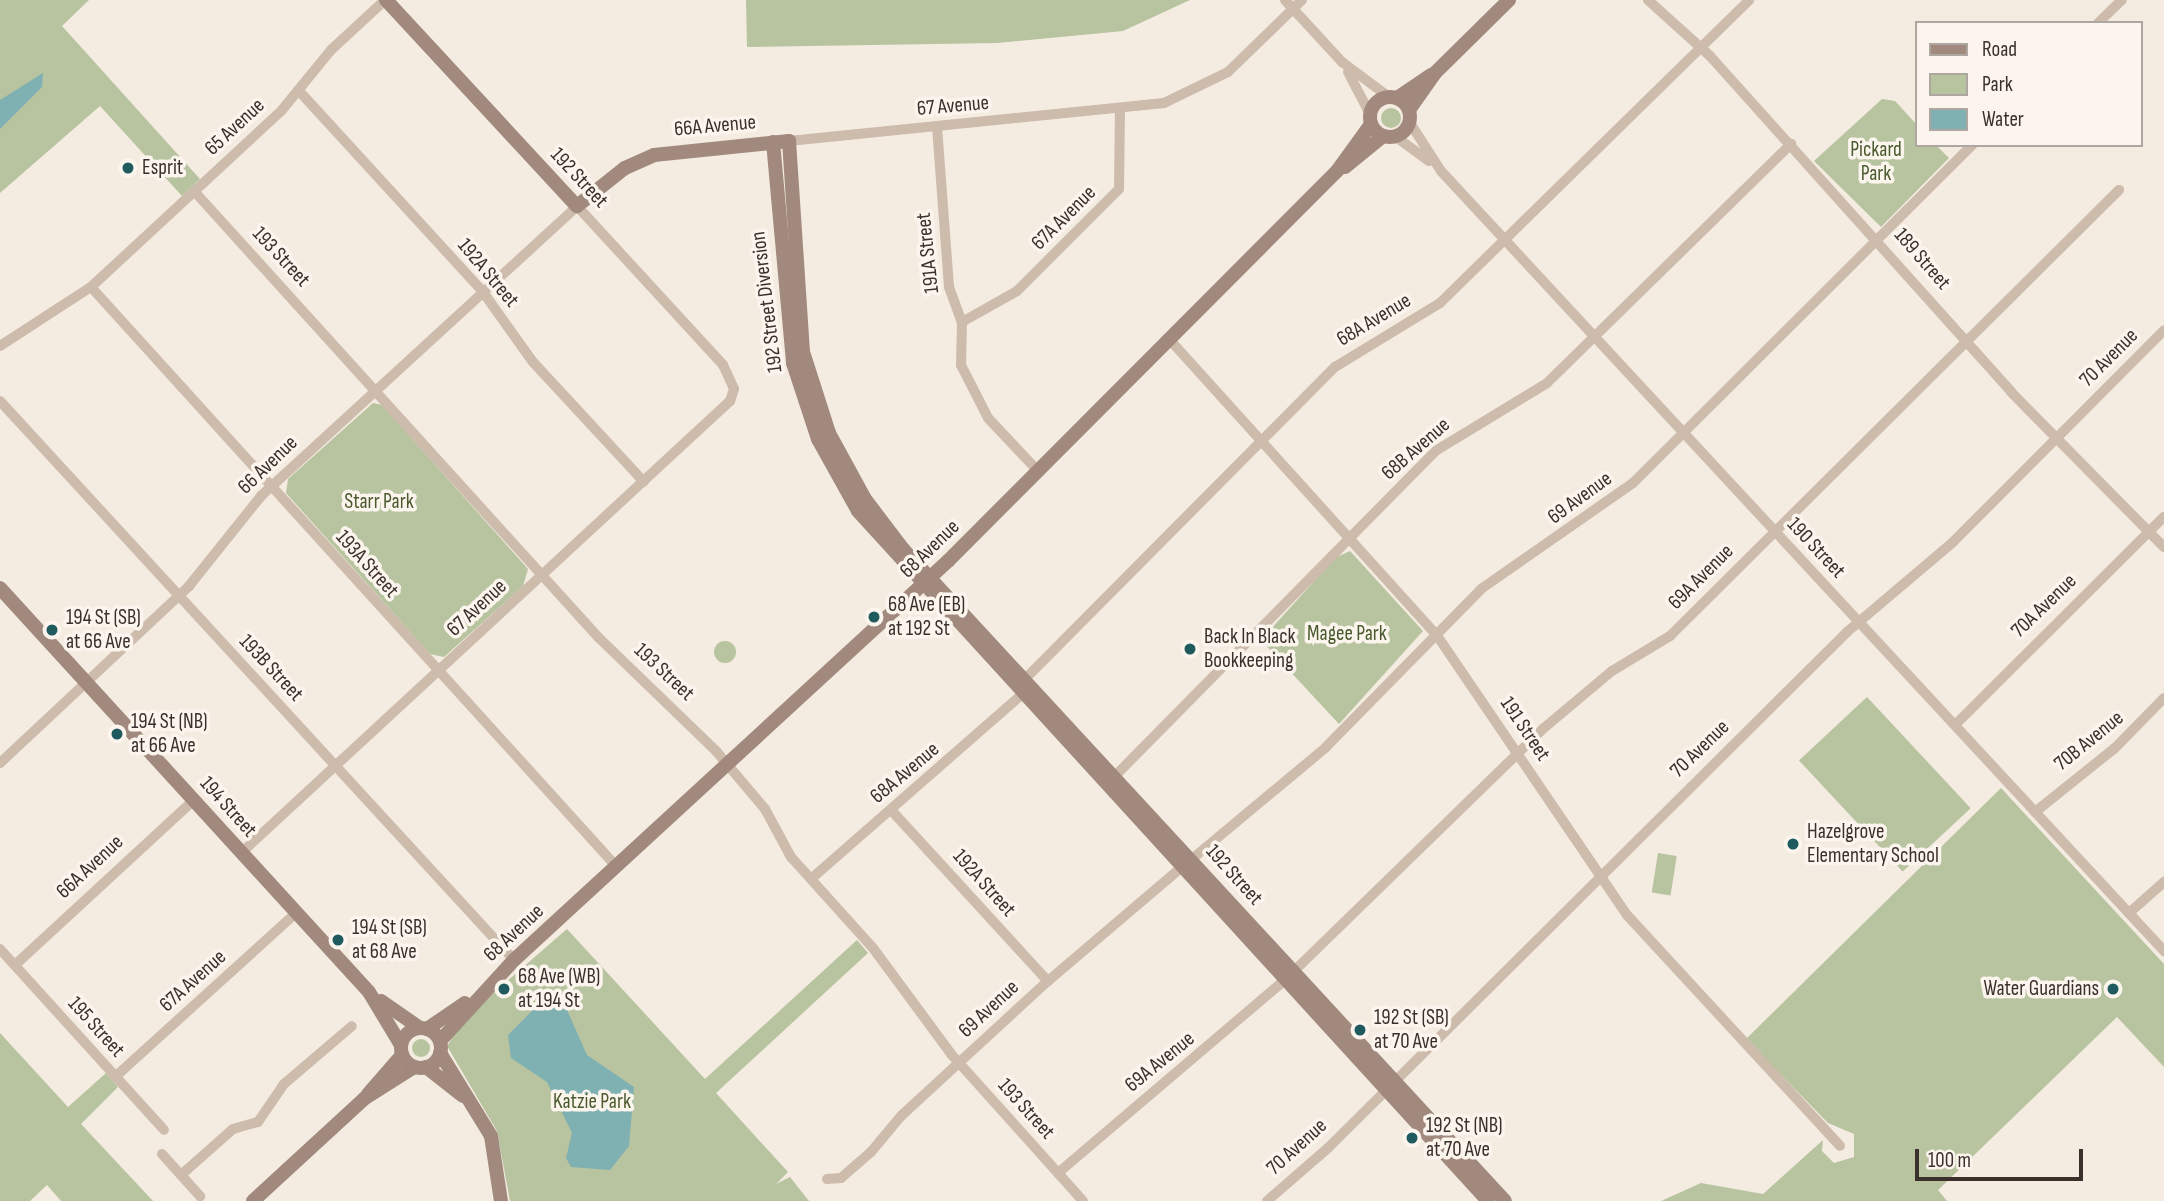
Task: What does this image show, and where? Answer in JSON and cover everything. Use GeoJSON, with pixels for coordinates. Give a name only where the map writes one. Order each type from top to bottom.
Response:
{"type":"FeatureCollection","features":[{"type":"Feature","properties":{"kind":"street","name":"65 Avenue"},"geometry":{"type":"LineString","coordinates":[[0,346],[91,287],[300,92],[331,50],[386,0]]}},
{"type":"Feature","properties":{"kind":"street","name":"192 Street"},"geometry":{"type":"LineString","coordinates":[[386,0],[723,365],[734,389]]}},
{"type":"Feature","properties":{"kind":"street"},"geometry":{"type":"LineString","coordinates":[[1285,0],[1342,62],[1393,97],[1409,116],[1435,73],[1509,0]]}},
{"type":"Feature","properties":{"kind":"street"},"geometry":{"type":"LineString","coordinates":[[1120,111],[1201,89],[1302,0]]}},
{"type":"Feature","properties":{"kind":"street","name":"189 Street"},"geometry":{"type":"LineString","coordinates":[[1648,0],[1702,47],[2057,438],[2164,547]]}},
{"type":"Feature","properties":{"kind":"street","name":"68A Avenue"},"geometry":{"type":"LineString","coordinates":[[811,879],[892,811],[1023,686],[1335,367],[1440,303],[1506,242],[1749,0]]}},
{"type":"Feature","properties":{"kind":"street"},"geometry":{"type":"LineString","coordinates":[[2100,21],[2122,0]]}},
{"type":"Feature","properties":{"kind":"street"},"geometry":{"type":"LineString","coordinates":[[1342,62],[1371,119],[1390,136]]}},
{"type":"Feature","properties":{"kind":"street"},"geometry":{"type":"LineString","coordinates":[[1393,97],[1435,73]]}},
{"type":"Feature","properties":{"kind":"street","name":"192A Street"},"geometry":{"type":"LineString","coordinates":[[300,92],[483,292],[533,362],[643,482]]}},
{"type":"Feature","properties":{"kind":"street","name":"68 Avenue"},"geometry":{"type":"LineString","coordinates":[[420,1067],[440,1047],[475,997],[926,583],[1170,340],[1337,171],[1371,119],[1393,97]]}},
{"type":"Feature","properties":{"kind":"street","name":"67 Avenue"},"geometry":{"type":"LineString","coordinates":[[789,141],[1120,111]]}},
{"type":"Feature","properties":{"kind":"street","name":"67A Avenue"},"geometry":{"type":"LineString","coordinates":[[962,322],[1017,291],[1119,189],[1120,111]]}},
{"type":"Feature","properties":{"kind":"street","name":"190 Street"},"geometry":{"type":"LineString","coordinates":[[1409,116],[1441,170],[1506,242],[2164,951]]}},
{"type":"Feature","properties":{"kind":"street","name":"68 Avenue"},"geometry":{"type":"LineString","coordinates":[[1337,171],[1390,136],[1409,116]]}},
{"type":"Feature","properties":{"kind":"street","name":"191A Street"},"geometry":{"type":"LineString","coordinates":[[937,127],[949,287],[962,322],[961,365],[988,418],[1038,471]]}},
{"type":"Feature","properties":{"kind":"street","name":"190 Street"},"geometry":{"type":"LineString","coordinates":[[1390,136],[1441,170]]}},
{"type":"Feature","properties":{"kind":"street","name":"66A Avenue"},"geometry":{"type":"LineString","coordinates":[[577,206],[625,168],[654,155],[789,141]]}},
{"type":"Feature","properties":{"kind":"street","name":"192 Street Diversion"},"geometry":{"type":"LineString","coordinates":[[789,141],[797,306],[816,398],[852,480],[926,583]]}},
{"type":"Feature","properties":{"kind":"street","name":"192 Street Diversion"},"geometry":{"type":"LineString","coordinates":[[773,142],[785,303],[799,386],[841,485],[926,583]]}},
{"type":"Feature","properties":{"kind":"street","name":"68B Avenue"},"geometry":{"type":"LineString","coordinates":[[1115,776],[1350,536],[1452,438],[1525,401],[1596,338],[1791,144]]}},
{"type":"Feature","properties":{"kind":"street","name":"69 Avenue"},"geometry":{"type":"LineString","coordinates":[[827,1179],[841,1178],[872,1152],[959,1063],[1048,981],[1325,748],[1481,590],[1596,514],[1684,436],[1970,147]]}},
{"type":"Feature","properties":{"kind":"street","name":"69A Avenue"},"geometry":{"type":"LineString","coordinates":[[1058,1172],[1289,975],[1518,752],[1612,671],[1670,636],[2119,190]]}},
{"type":"Feature","properties":{"kind":"street","name":"193 Street"},"geometry":{"type":"LineString","coordinates":[[194,191],[542,575],[728,765],[811,879],[959,1063],[1083,1201]]}},
{"type":"Feature","properties":{"kind":"street","name":"66 Avenue"},"geometry":{"type":"LineString","coordinates":[[0,763],[83,680],[179,596],[272,486],[577,206]]}},
{"type":"Feature","properties":{"kind":"street","name":"193A Street"},"geometry":{"type":"LineString","coordinates":[[91,287],[617,867]]}},
{"type":"Feature","properties":{"kind":"street","name":"70 Avenue"},"geometry":{"type":"LineString","coordinates":[[1267,1201],[1859,623],[1917,577],[2164,330]]}},
{"type":"Feature","properties":{"kind":"street","name":"191 Street"},"geometry":{"type":"LineString","coordinates":[[1170,340],[1436,634],[1599,875],[1643,933],[1840,1146]]}},
{"type":"Feature","properties":{"kind":"street","name":"67 Avenue"},"geometry":{"type":"LineString","coordinates":[[241,853],[722,411],[734,389]]}},
{"type":"Feature","properties":{"kind":"street","name":"193B Street"},"geometry":{"type":"LineString","coordinates":[[0,401],[514,960]]}},
{"type":"Feature","properties":{"kind":"street","name":"70A Avenue"},"geometry":{"type":"LineString","coordinates":[[1955,725],[2164,517]]}},
{"type":"Feature","properties":{"kind":"street","name":"192 Street"},"geometry":{"type":"LineString","coordinates":[[926,583],[1023,686],[1115,776],[1187,863],[1389,1084],[1505,1201]]}},
{"type":"Feature","properties":{"kind":"street","name":"194 Street"},"geometry":{"type":"LineString","coordinates":[[0,588],[369,992],[401,1050],[420,1067]]}},
{"type":"Feature","properties":{"kind":"street","name":"192 Street"},"geometry":{"type":"LineString","coordinates":[[1023,686],[1097,775],[1278,954],[1289,975]]}},
{"type":"Feature","properties":{"kind":"street","name":"70B Avenue"},"geometry":{"type":"LineString","coordinates":[[2035,812],[2126,739],[2164,698]]}},
{"type":"Feature","properties":{"kind":"street","name":"66A Avenue"},"geometry":{"type":"LineString","coordinates":[[15,965],[194,800]]}},
{"type":"Feature","properties":{"kind":"street","name":"192A Street"},"geometry":{"type":"LineString","coordinates":[[892,811],[1048,981]]}},
{"type":"Feature","properties":{"kind":"street"},"geometry":{"type":"LineString","coordinates":[[2129,913],[2164,882]]}},
{"type":"Feature","properties":{"kind":"street","name":"67A Avenue"},"geometry":{"type":"LineString","coordinates":[[116,1077],[296,913]]}},
{"type":"Feature","properties":{"kind":"street","name":"195 Street"},"geometry":{"type":"LineString","coordinates":[[0,949],[164,1130]]}},
{"type":"Feature","properties":{"kind":"street","name":"194 Street"},"geometry":{"type":"LineString","coordinates":[[369,992],[424,1028],[440,1047]]}},
{"type":"Feature","properties":{"kind":"street","name":"68 Avenue"},"geometry":{"type":"LineString","coordinates":[[401,1050],[424,1028],[475,997]]}},
{"type":"Feature","properties":{"kind":"street"},"geometry":{"type":"LineString","coordinates":[[181,1175],[233,1129],[258,1122],[284,1084],[352,1026]]}},
{"type":"Feature","properties":{"kind":"street"},"geometry":{"type":"LineString","coordinates":[[440,1047],[477,1110],[495,1148],[501,1201]]}},
{"type":"Feature","properties":{"kind":"street"},"geometry":{"type":"LineString","coordinates":[[253,1201],[365,1098],[401,1050]]}},
{"type":"Feature","properties":{"kind":"street"},"geometry":{"type":"LineString","coordinates":[[365,1098],[420,1067],[477,1110]]}},
{"type":"Feature","properties":{"kind":"street","name":"192 Street"},"geometry":{"type":"LineString","coordinates":[[1389,1084],[1488,1201]]}},
{"type":"Feature","properties":{"kind":"street"},"geometry":{"type":"LineString","coordinates":[[162,1154],[200,1196]]}},
{"type":"Feature","properties":{"kind":"green space"},"geometry":{"type":"Polygon","coordinates":[[[0,0],[89,0],[62,26],[200,179],[182,196],[100,106],[0,193],[0,0]]]}},
{"type":"Feature","properties":{"kind":"green space"},"geometry":{"type":"Polygon","coordinates":[[[746,0],[1190,0],[1123,31],[997,43],[747,47],[746,0]]]}},
{"type":"Feature","properties":{"kind":"green space","name":"Pickard Park"},"geometry":{"type":"Polygon","coordinates":[[[1882,99],[1895,101],[1916,124],[1916,147],[1938,147],[1949,158],[1881,227],[1814,161],[1882,99]]]}},
{"type":"Feature","properties":{"kind":"green space"},"geometry":{"type":"Polygon","coordinates":[[[1391,108],[1398,111],[1401,118],[1398,125],[1391,128],[1384,125],[1381,118],[1384,111],[1391,108]]]}},
{"type":"Feature","properties":{"kind":"green space","name":"Starr Park"},"geometry":{"type":"Polygon","coordinates":[[[373,403],[382,405],[528,569],[523,586],[444,657],[430,654],[286,493],[288,479],[373,403]]]}},
{"type":"Feature","properties":{"kind":"green space","name":"Magee Park"},"geometry":{"type":"Polygon","coordinates":[[[1350,551],[1423,631],[1339,724],[1261,640],[1335,558],[1350,551]]]}},
{"type":"Feature","properties":{"kind":"green space"},"geometry":{"type":"Polygon","coordinates":[[[725,641],[733,644],[736,652],[733,660],[725,663],[717,660],[714,652],[717,644],[725,641]]]}},
{"type":"Feature","properties":{"kind":"green space"},"geometry":{"type":"Polygon","coordinates":[[[1867,697],[1971,808],[1903,872],[1799,760],[1867,697]]]}},
{"type":"Feature","properties":{"kind":"green space"},"geometry":{"type":"Polygon","coordinates":[[[2001,788],[2164,964],[2164,1067],[2117,1017],[1938,1190],[1947,1201],[1661,1201],[1701,1183],[1763,1194],[1823,1140],[1822,1151],[1834,1163],[1854,1157],[1854,1134],[1828,1123],[1746,1039],[2001,788]]]}},
{"type":"Feature","properties":{"kind":"green space"},"geometry":{"type":"Polygon","coordinates":[[[1658,853],[1677,856],[1671,895],[1652,893],[1658,853]]]}},
{"type":"Feature","properties":{"kind":"green space","name":"Katzie Park"},"geometry":{"type":"Polygon","coordinates":[[[567,929],[705,1079],[857,940],[868,953],[716,1093],[788,1172],[776,1184],[790,1177],[809,1201],[510,1201],[497,1131],[447,1046],[467,1016],[567,929]]]}},
{"type":"Feature","properties":{"kind":"green space"},"geometry":{"type":"Polygon","coordinates":[[[0,1033],[68,1107],[106,1073],[118,1087],[81,1124],[153,1201],[61,1201],[47,1185],[30,1201],[0,1201],[0,1033]]]}},
{"type":"Feature","properties":{"kind":"green space"},"geometry":{"type":"Polygon","coordinates":[[[421,1039],[428,1041],[428,1055],[421,1057],[414,1055],[412,1048],[414,1041],[421,1039]]]}},
{"type":"Feature","properties":{"kind":"water"},"geometry":{"type":"Polygon","coordinates":[[[43,73],[42,87],[0,129],[0,100],[43,73]]]}},
{"type":"Feature","properties":{"kind":"water"},"geometry":{"type":"Polygon","coordinates":[[[556,1007],[567,1010],[587,1055],[634,1087],[629,1146],[610,1170],[571,1167],[566,1158],[572,1133],[547,1082],[511,1058],[508,1035],[533,1010],[556,1007]]]}},
{"type":"Feature","properties":{"kind":"place","name":"Esprit"},"geometry":{"type":"Point","coordinates":[128,168]}},
{"type":"Feature","properties":{"kind":"place","name":"68 Ave (EB) at 192 St"},"geometry":{"type":"Point","coordinates":[874,617]}},
{"type":"Feature","properties":{"kind":"place","name":"194 St (SB) at 66 Ave"},"geometry":{"type":"Point","coordinates":[52,630]}},
{"type":"Feature","properties":{"kind":"place","name":"Back In Black Bookkeeping"},"geometry":{"type":"Point","coordinates":[1190,649]}},
{"type":"Feature","properties":{"kind":"place","name":"194 St (NB) at 66 Ave"},"geometry":{"type":"Point","coordinates":[117,734]}},
{"type":"Feature","properties":{"kind":"place","name":"Hazelgrove Elementary School"},"geometry":{"type":"Point","coordinates":[1793,844]}},
{"type":"Feature","properties":{"kind":"place","name":"194 St (SB) at 68 Ave"},"geometry":{"type":"Point","coordinates":[338,940]}},
{"type":"Feature","properties":{"kind":"place","name":"68 Ave (WB) at 194 St"},"geometry":{"type":"Point","coordinates":[504,989]}},
{"type":"Feature","properties":{"kind":"place","name":"Water Guardians"},"geometry":{"type":"Point","coordinates":[2113,989]}},
{"type":"Feature","properties":{"kind":"place","name":"192 St (SB) at 70 Ave"},"geometry":{"type":"Point","coordinates":[1360,1030]}},
{"type":"Feature","properties":{"kind":"place","name":"192 St (NB) at 70 Ave"},"geometry":{"type":"Point","coordinates":[1412,1138]}}]}
